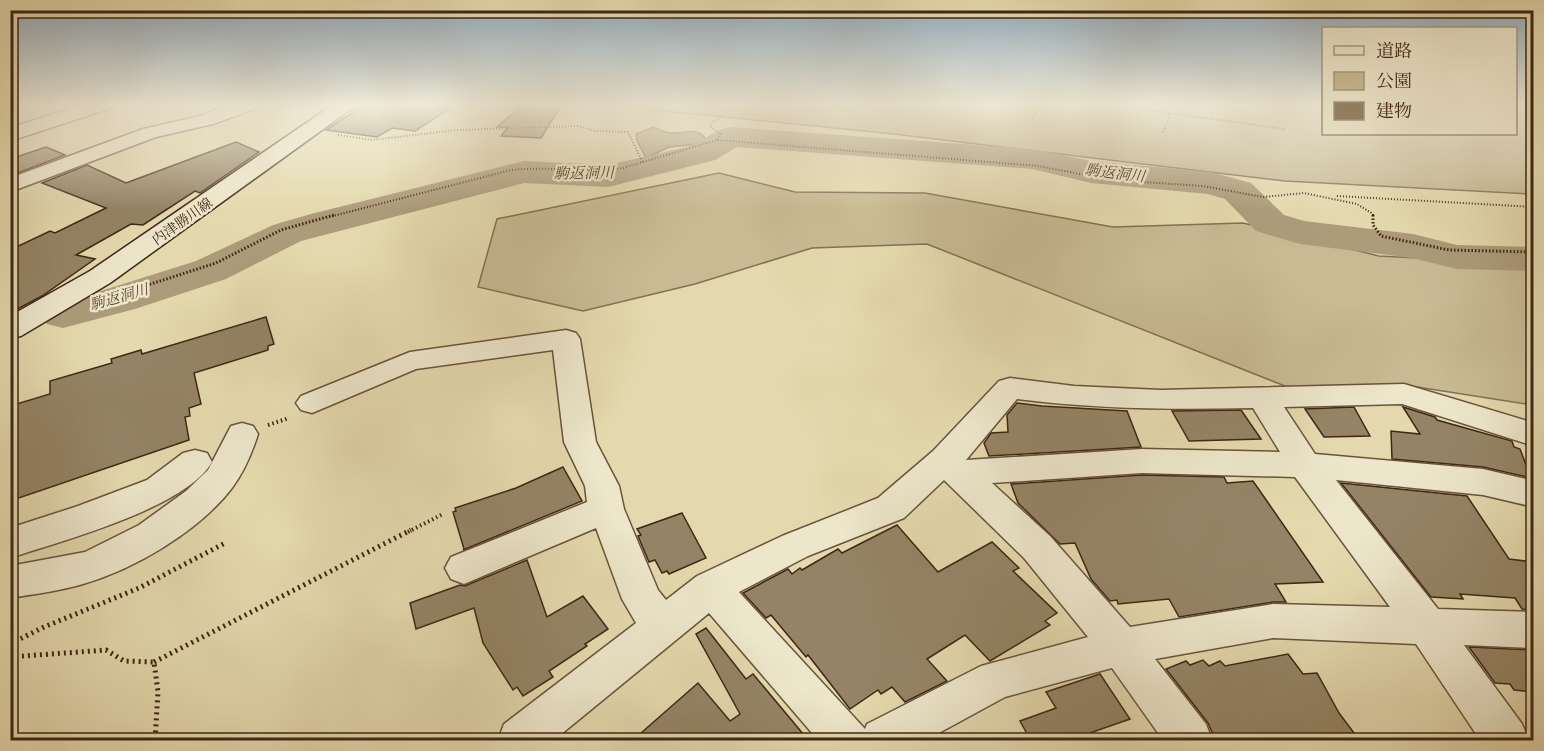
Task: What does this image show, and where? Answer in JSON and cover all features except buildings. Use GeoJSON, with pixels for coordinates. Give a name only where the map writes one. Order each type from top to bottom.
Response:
{"type":"FeatureCollection","features":[{"type":"Feature","properties":{"kind":"main road","name":"内津勝川線"},"geometry":{"type":"LineString","coordinates":[[10,329],[100,277],[298,139]]}},
{"type":"Feature","properties":{"kind":"street"},"geometry":{"type":"LineString","coordinates":[[10,186],[136,139]]}},
{"type":"Feature","properties":{"kind":"street"},"geometry":{"type":"LineString","coordinates":[[312,403],[410,361],[566,339],[580,442],[602,486],[606,509],[642,599],[662,627]]}},
{"type":"Feature","properties":{"kind":"street"},"geometry":{"type":"LineString","coordinates":[[520,741],[711,588],[795,546],[891,508],[952,466],[1010,388],[1074,396],[1161,400],[1404,394],[1533,435]]}},
{"type":"Feature","properties":{"kind":"street"},"geometry":{"type":"LineString","coordinates":[[1262,398],[1305,465],[1427,626],[1506,741]]}},
{"type":"Feature","properties":{"kind":"street"},"geometry":{"type":"LineString","coordinates":[[10,582],[56,576],[108,559],[154,534],[220,480],[236,451],[242,434]]}},
{"type":"Feature","properties":{"kind":"street"},"geometry":{"type":"LineString","coordinates":[[952,466],[1142,461],[1305,465],[1483,482],[1533,494]]}},
{"type":"Feature","properties":{"kind":"street"},"geometry":{"type":"LineString","coordinates":[[10,543],[91,516],[159,489],[195,462]]}},
{"type":"Feature","properties":{"kind":"street"},"geometry":{"type":"LineString","coordinates":[[952,466],[1037,547],[1121,646],[1190,741]]}},
{"type":"Feature","properties":{"kind":"street"},"geometry":{"type":"LineString","coordinates":[[464,568],[606,509]]}},
{"type":"Feature","properties":{"kind":"street"},"geometry":{"type":"LineString","coordinates":[[711,588],[847,741]]}},
{"type":"Feature","properties":{"kind":"street"},"geometry":{"type":"LineString","coordinates":[[883,741],[996,680],[1121,646],[1273,621],[1533,630]]}},
{"type":"Feature","properties":{"kind":"path"},"geometry":{"type":"LineString","coordinates":[[631,139],[642,163]]}},
{"type":"Feature","properties":{"kind":"path"},"geometry":{"type":"LineString","coordinates":[[112,296],[216,264],[281,230],[400,197],[511,170],[541,166],[609,170],[642,163],[719,140],[770,142],[1038,166],[1112,180],[1203,186],[1263,197],[1304,193],[1332,197],[1533,207]]}},
{"type":"Feature","properties":{"kind":"path"},"geometry":{"type":"LineString","coordinates":[[1332,197],[1367,208],[1373,214],[1372,225],[1381,236],[1449,250],[1533,252]]}},
{"type":"Feature","properties":{"kind":"path"},"geometry":{"type":"LineString","coordinates":[[242,434],[305,412],[312,403]]}},
{"type":"Feature","properties":{"kind":"path"},"geometry":{"type":"LineString","coordinates":[[10,657],[106,650],[124,661],[154,662],[443,514]]}},
{"type":"Feature","properties":{"kind":"path"},"geometry":{"type":"LineString","coordinates":[[10,644],[44,627],[139,588],[227,542]]}},
{"type":"Feature","properties":{"kind":"path"},"geometry":{"type":"LineString","coordinates":[[154,662],[158,692],[155,741]]}},
{"type":"Feature","properties":{"kind":"green space"},"geometry":{"type":"Polygon","coordinates":[[[936,139],[1533,139],[1533,194],[1285,181],[936,139]]]}},
{"type":"Feature","properties":{"kind":"green space"},"geometry":{"type":"Polygon","coordinates":[[[719,173],[795,192],[925,193],[1113,227],[1243,223],[1379,256],[1533,264],[1533,405],[1398,384],[1295,390],[927,244],[812,248],[695,284],[583,311],[478,287],[497,219],[719,173]]]}},
{"type":"Feature","properties":{"kind":"shaded area"},"geometry":{"type":"Polygon","coordinates":[[[637,139],[705,139],[707,141],[669,147],[648,157],[645,156],[637,139]]]}},
{"type":"Feature","properties":{"kind":"waterway","name":"駒返洞川"},"geometry":{"type":"LineString","coordinates":[[63,314],[119,300],[211,270],[287,233],[325,222],[524,172],[608,176],[703,153],[727,139]]}},
{"type":"Feature","properties":{"kind":"waterway","name":"駒返洞川"},"geometry":{"type":"LineString","coordinates":[[759,139],[1032,159],[1091,172],[1211,183],[1238,191],[1270,223],[1300,232],[1413,246],[1457,257],[1534,259]]}}]}
